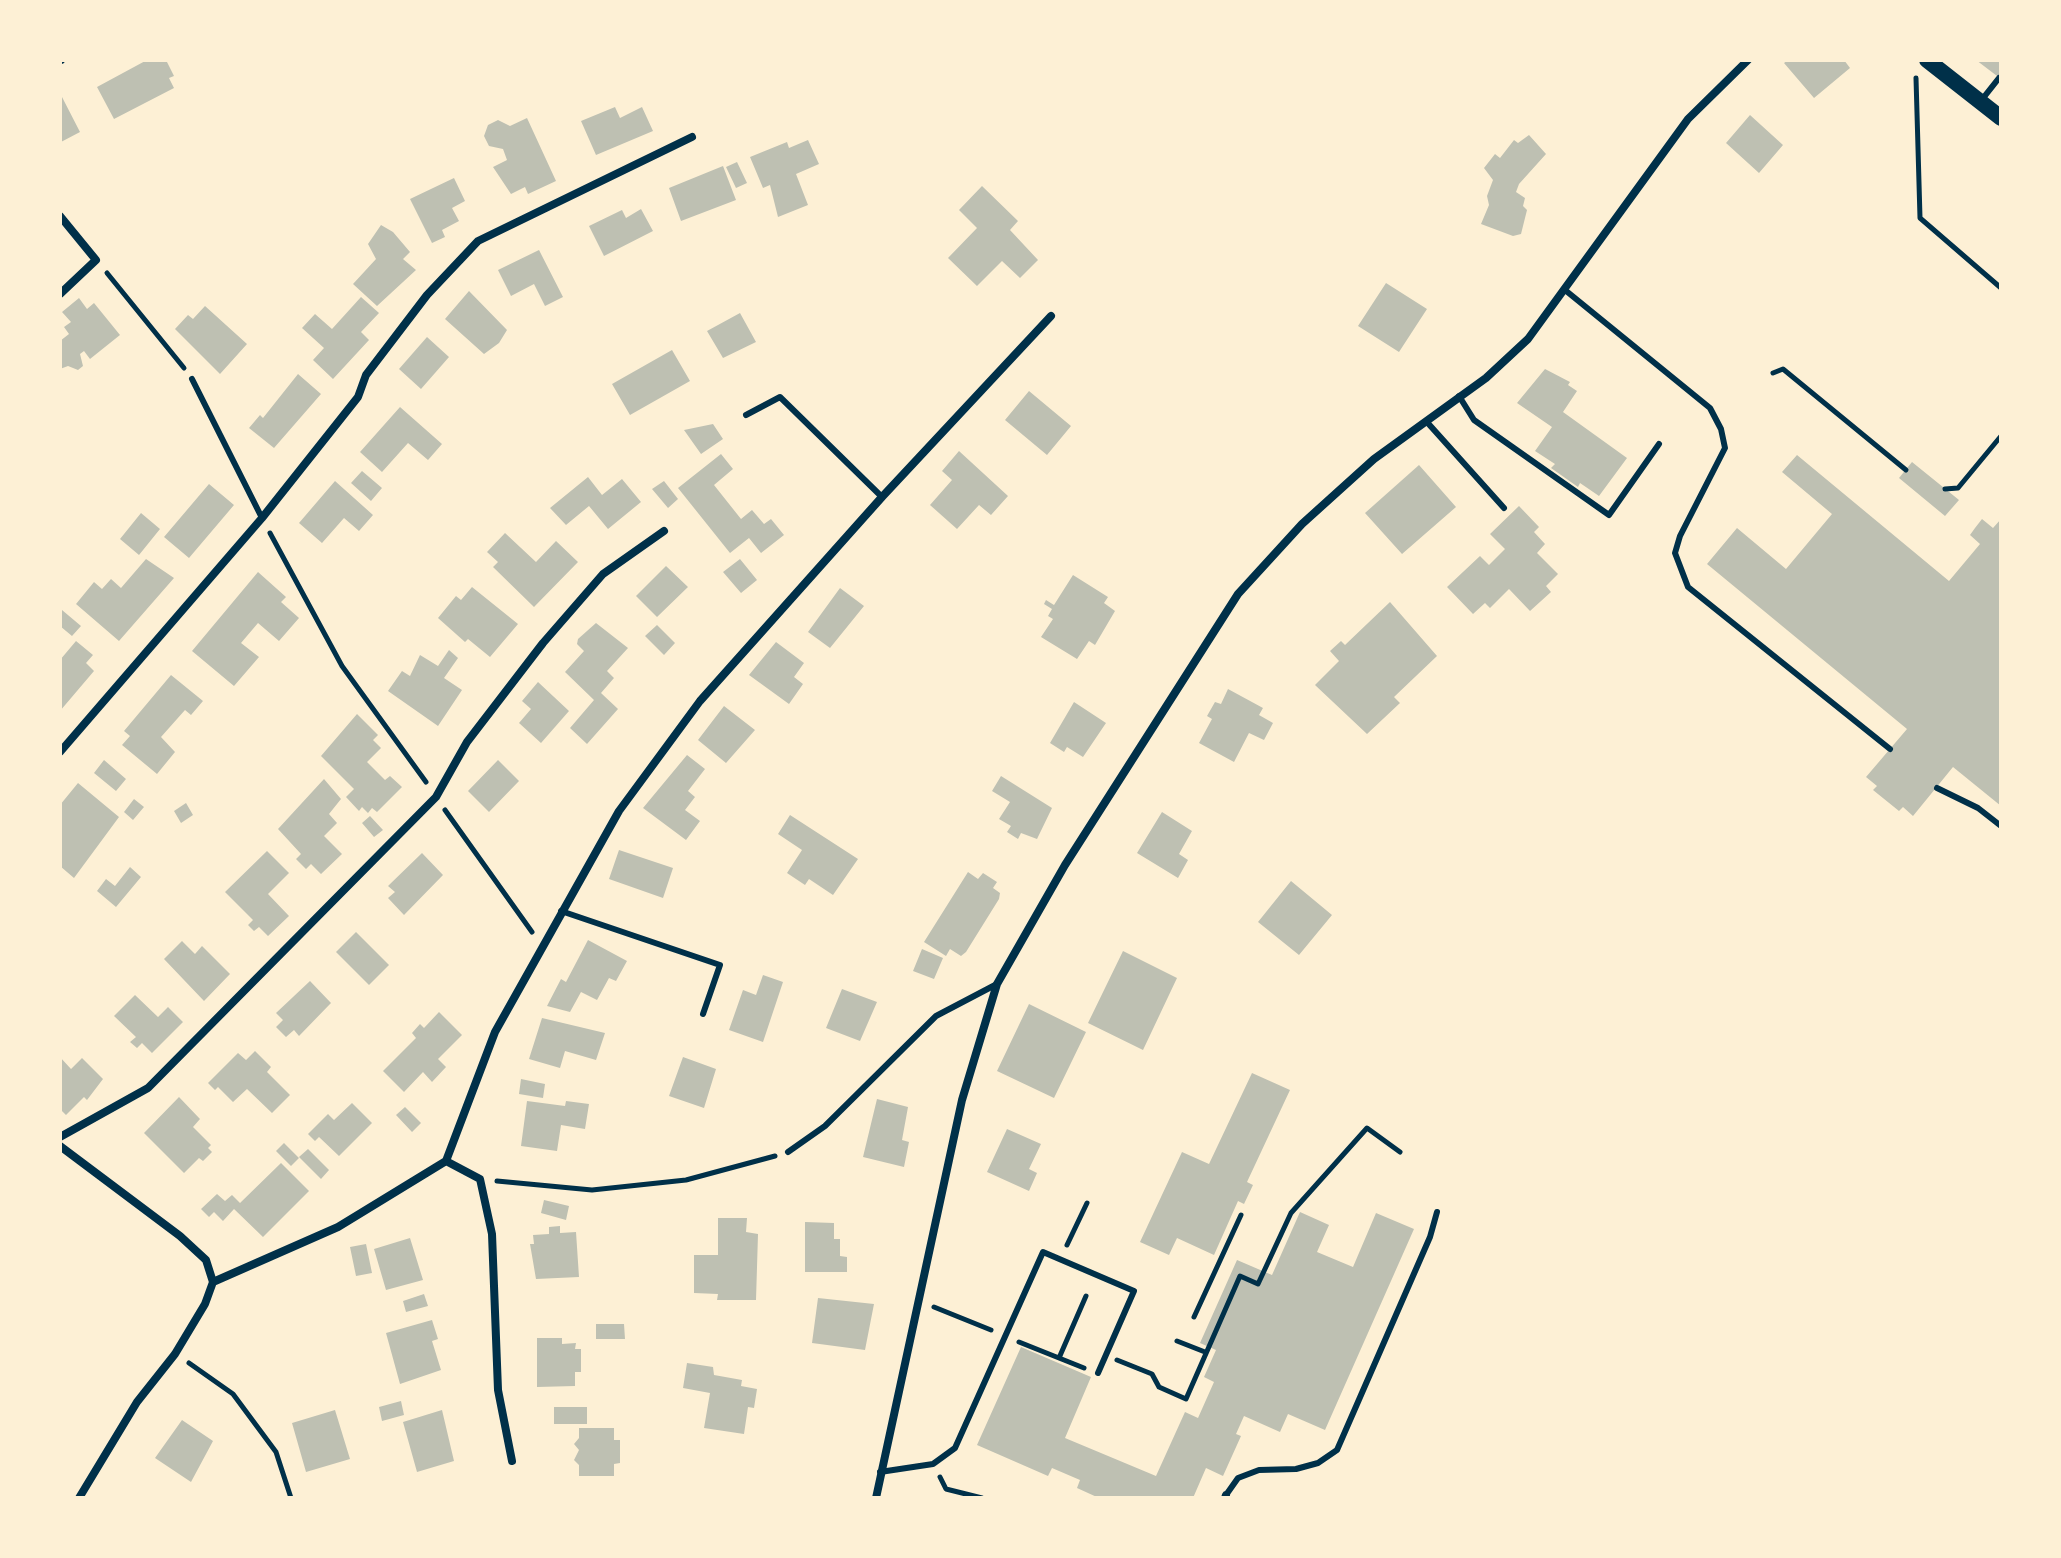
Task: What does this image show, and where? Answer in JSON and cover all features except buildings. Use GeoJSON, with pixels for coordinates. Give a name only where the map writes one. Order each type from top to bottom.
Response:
{"type":"FeatureCollection","features":[{"type":"Feature","properties":{"kind":"main road"},"geometry":{"type":"LineString","coordinates":[[1927,60],[2001,118]]}},
{"type":"Feature","properties":{"kind":"street"},"geometry":{"type":"LineString","coordinates":[[876,1498],[962,1100],[997,984],[1065,865],[1238,594],[1302,524],[1374,459],[1459,396],[1528,339],[1688,119],[1748,60]]}},
{"type":"Feature","properties":{"kind":"street"},"geometry":{"type":"LineString","coordinates":[[60,752],[262,518],[358,397],[366,375],[427,295],[478,241],[692,137]]}},
{"type":"Feature","properties":{"kind":"street"},"geometry":{"type":"LineString","coordinates":[[60,216],[96,260],[60,294]]}},
{"type":"Feature","properties":{"kind":"street"},"geometry":{"type":"LineString","coordinates":[[213,1282],[338,1227],[446,1161],[495,1032],[619,811],[700,701],[882,497],[1051,316]]}},
{"type":"Feature","properties":{"kind":"street"},"geometry":{"type":"LineString","coordinates":[[60,1137],[148,1088],[436,797],[467,742],[543,643],[603,574],[664,531]]}},
{"type":"Feature","properties":{"kind":"street"},"geometry":{"type":"LineString","coordinates":[[60,1146],[155,1216],[206,1260],[213,1282],[205,1304],[175,1354],[137,1402],[79,1498]]}},
{"type":"Feature","properties":{"kind":"street"},"geometry":{"type":"LineString","coordinates":[[446,1161],[480,1179],[492,1234],[498,1390],[512,1461]]}},
{"type":"Feature","properties":{"kind":"lane"},"geometry":{"type":"LineString","coordinates":[[1980,102],[1999,78]]}},
{"type":"Feature","properties":{"kind":"lane"},"geometry":{"type":"LineString","coordinates":[[1565,290],[1710,408],[1721,429],[1725,448],[1680,536],[1675,553],[1688,587],[1890,749]]}},
{"type":"Feature","properties":{"kind":"lane"},"geometry":{"type":"LineString","coordinates":[[192,379],[262,518]]}},
{"type":"Feature","properties":{"kind":"lane"},"geometry":{"type":"LineString","coordinates":[[1459,396],[1474,420],[1609,515],[1659,444]]}},
{"type":"Feature","properties":{"kind":"lane"},"geometry":{"type":"LineString","coordinates":[[746,415],[780,397],[882,497]]}},
{"type":"Feature","properties":{"kind":"lane"},"geometry":{"type":"LineString","coordinates":[[1426,421],[1504,508]]}},
{"type":"Feature","properties":{"kind":"lane"},"geometry":{"type":"LineString","coordinates":[[1937,788],[1978,808],[2001,826]]}},
{"type":"Feature","properties":{"kind":"lane"},"geometry":{"type":"LineString","coordinates":[[561,911],[720,965],[703,1014]]}},
{"type":"Feature","properties":{"kind":"lane"},"geometry":{"type":"LineString","coordinates":[[788,1152],[825,1126],[936,1016],[997,984]]}},
{"type":"Feature","properties":{"kind":"lane"},"geometry":{"type":"LineString","coordinates":[[1226,1497],[1238,1478],[1259,1470],[1296,1469],[1318,1463],[1337,1450],[1430,1237],[1437,1212]]}},
{"type":"Feature","properties":{"kind":"lane"},"geometry":{"type":"LineString","coordinates":[[880,1472],[933,1464],[955,1448],[1043,1252],[1134,1291],[1098,1373]]}},
{"type":"Feature","properties":{"kind":"path"},"geometry":{"type":"LineString","coordinates":[[1916,76],[1920,218],[2001,288]]}},
{"type":"Feature","properties":{"kind":"path"},"geometry":{"type":"LineString","coordinates":[[96,260],[192,379]]}},
{"type":"Feature","properties":{"kind":"path"},"geometry":{"type":"LineString","coordinates":[[1773,373],[1783,369],[1906,470]]}},
{"type":"Feature","properties":{"kind":"path"},"geometry":{"type":"LineString","coordinates":[[1945,489],[1958,488],[2001,436]]}},
{"type":"Feature","properties":{"kind":"path"},"geometry":{"type":"LineString","coordinates":[[262,518],[342,666],[542,945]]}},
{"type":"Feature","properties":{"kind":"path"},"geometry":{"type":"LineString","coordinates":[[1105,1355],[1152,1374],[1159,1387],[1186,1399],[1240,1276],[1258,1284],[1291,1213],[1367,1128],[1400,1152]]}},
{"type":"Feature","properties":{"kind":"path"},"geometry":{"type":"LineString","coordinates":[[480,1179],[592,1190],[686,1180],[788,1152]]}},
{"type":"Feature","properties":{"kind":"path"},"geometry":{"type":"LineString","coordinates":[[1060,1259],[1087,1203]]}},
{"type":"Feature","properties":{"kind":"path"},"geometry":{"type":"LineString","coordinates":[[1194,1317],[1241,1215]]}},
{"type":"Feature","properties":{"kind":"path"},"geometry":{"type":"LineString","coordinates":[[1059,1358],[1086,1296]]}},
{"type":"Feature","properties":{"kind":"path"},"geometry":{"type":"LineString","coordinates":[[917,1305],[941,1309],[1098,1373]]}},
{"type":"Feature","properties":{"kind":"path"},"geometry":{"type":"LineString","coordinates":[[1177,1341],[1205,1352]]}},
{"type":"Feature","properties":{"kind":"path"},"geometry":{"type":"LineString","coordinates":[[175,1354],[233,1394],[276,1452],[291,1498]]}},
{"type":"Feature","properties":{"kind":"path"},"geometry":{"type":"LineString","coordinates":[[946,1489],[982,1498]]}}]}
